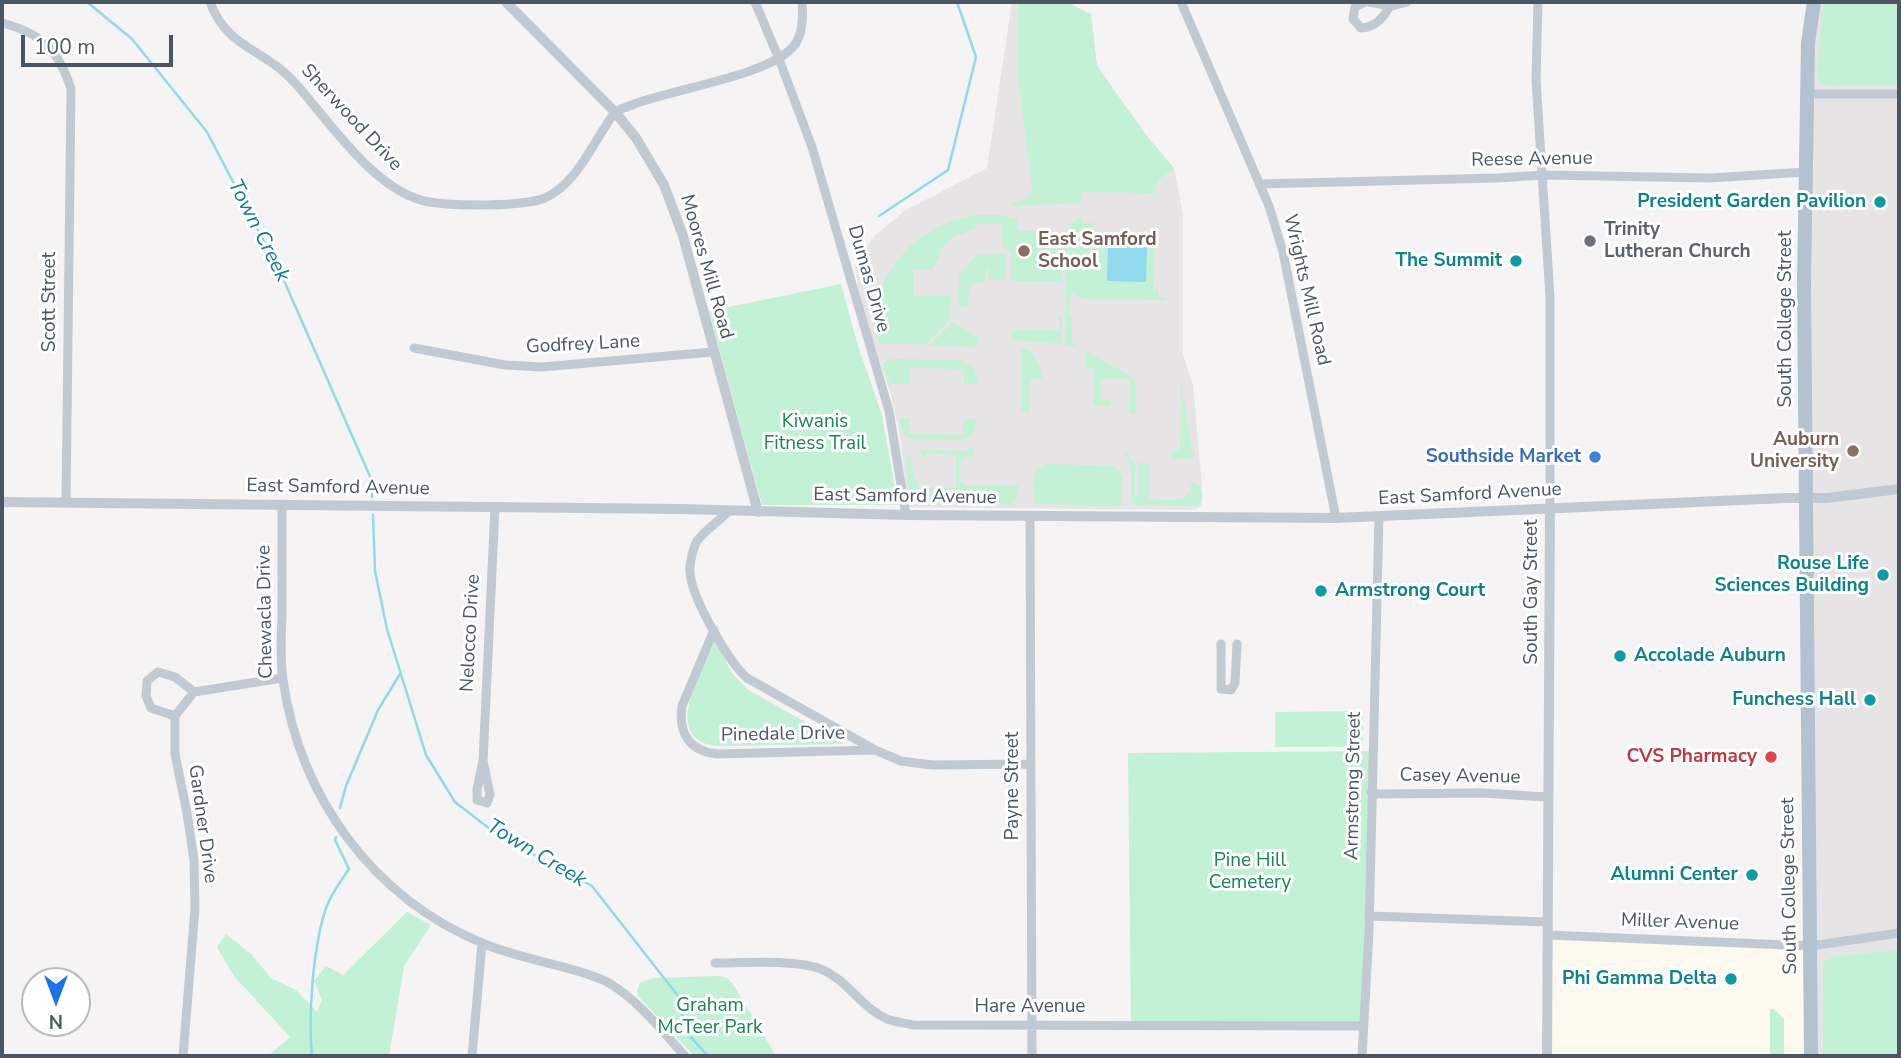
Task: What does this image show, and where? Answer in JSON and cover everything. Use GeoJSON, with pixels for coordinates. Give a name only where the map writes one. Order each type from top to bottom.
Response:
{"type":"FeatureCollection","features":[{"type":"Feature","properties":{"kind":"main road","name":"South College Street"},"geometry":{"type":"LineString","coordinates":[[1811,1056],[1804,296],[1808,43],[1814,2]]}},
{"type":"Feature","properties":{"kind":"street","name":"Sherwood Drive"},"geometry":{"type":"LineString","coordinates":[[210,2],[218,21],[233,39],[274,63],[292,79],[371,169],[404,194],[426,202],[520,203],[543,198],[553,193],[580,166],[615,112]]}},
{"type":"Feature","properties":{"kind":"street","name":"Moores Mill Road"},"geometry":{"type":"LineString","coordinates":[[506,2],[615,112],[636,138],[663,186],[683,236],[758,512]]}},
{"type":"Feature","properties":{"kind":"street","name":"Dumas Drive"},"geometry":{"type":"LineString","coordinates":[[755,2],[812,147],[889,411],[906,515]]}},
{"type":"Feature","properties":{"kind":"street"},"geometry":{"type":"LineString","coordinates":[[615,112],[649,97],[752,71],[779,59],[795,45],[800,34],[802,2]]}},
{"type":"Feature","properties":{"kind":"street","name":"Wrights Mill Road"},"geometry":{"type":"LineString","coordinates":[[1181,2],[1259,184],[1283,252],[1336,517]]}},
{"type":"Feature","properties":{"kind":"street"},"geometry":{"type":"LineString","coordinates":[[1390,6],[1384,16],[1371,27],[1361,28],[1353,19],[1355,7],[1367,2],[1390,6],[1407,2]]}},
{"type":"Feature","properties":{"kind":"street","name":"South Gay Street"},"geometry":{"type":"LineString","coordinates":[[1538,2],[1536,80],[1550,298],[1547,1056]]}},
{"type":"Feature","properties":{"kind":"street","name":"Scott Street"},"geometry":{"type":"LineString","coordinates":[[2,23],[23,30],[43,42],[58,56],[64,65],[71,89],[66,503]]}},
{"type":"Feature","properties":{"kind":"street"},"geometry":{"type":"LineString","coordinates":[[1807,94],[1899,94]]}},
{"type":"Feature","properties":{"kind":"street","name":"Reese Avenue"},"geometry":{"type":"LineString","coordinates":[[1259,184],[1543,175],[1710,178],[1806,172]]}},
{"type":"Feature","properties":{"kind":"street","name":"Godfrey Lane"},"geometry":{"type":"LineString","coordinates":[[414,348],[467,360],[542,367],[713,352]]}},
{"type":"Feature","properties":{"kind":"street","name":"East Samford Avenue"},"geometry":{"type":"LineString","coordinates":[[2,502],[906,515],[1379,517],[1849,496],[1899,489]]}},
{"type":"Feature","properties":{"kind":"street","name":"Chewacla Drive"},"geometry":{"type":"LineString","coordinates":[[282,505],[282,678],[293,728],[305,765],[332,818],[346,838],[369,866],[421,911],[455,932],[510,954],[564,966],[607,981],[636,1004],[685,1056]]}},
{"type":"Feature","properties":{"kind":"street","name":"Nelocco Drive"},"geometry":{"type":"LineString","coordinates":[[483,761],[495,507]]}},
{"type":"Feature","properties":{"kind":"street","name":"Pinedale Drive"},"geometry":{"type":"LineString","coordinates":[[729,511],[696,542],[689,569],[696,596],[714,630],[737,669],[747,678],[875,750],[901,761],[932,765],[1031,764]]}},
{"type":"Feature","properties":{"kind":"street","name":"Payne Street"},"geometry":{"type":"LineString","coordinates":[[1030,516],[1032,1056]]}},
{"type":"Feature","properties":{"kind":"street","name":"Armstrong Street"},"geometry":{"type":"LineString","coordinates":[[1362,1056],[1369,916],[1379,517]]}},
{"type":"Feature","properties":{"kind":"street","name":"Pinedale Drive"},"geometry":{"type":"LineString","coordinates":[[714,630],[682,706],[680,718],[687,740],[695,748],[717,754],[875,750]]}},
{"type":"Feature","properties":{"kind":"street"},"geometry":{"type":"LineString","coordinates":[[1221,644],[1221,689],[1227,691],[1231,690],[1235,683],[1237,644]]}},
{"type":"Feature","properties":{"kind":"street"},"geometry":{"type":"LineString","coordinates":[[194,692],[174,677],[158,672],[147,681],[146,696],[151,708],[175,716],[194,692],[282,678]]}},
{"type":"Feature","properties":{"kind":"street","name":"Gardner Drive"},"geometry":{"type":"LineString","coordinates":[[175,716],[175,754],[194,860],[195,908],[183,1056]]}},
{"type":"Feature","properties":{"kind":"street","name":"Casey Avenue"},"geometry":{"type":"LineString","coordinates":[[1371,792],[1481,793],[1548,797]]}},
{"type":"Feature","properties":{"kind":"street"},"geometry":{"type":"LineString","coordinates":[[1369,916],[1548,922]]}},
{"type":"Feature","properties":{"kind":"street","name":"Miller Avenue"},"geometry":{"type":"LineString","coordinates":[[1548,935],[1811,946],[1899,933]]}},
{"type":"Feature","properties":{"kind":"street"},"geometry":{"type":"LineString","coordinates":[[472,1056],[482,943]]}},
{"type":"Feature","properties":{"kind":"street","name":"Hare Avenue"},"geometry":{"type":"LineString","coordinates":[[715,963],[800,964],[823,970],[843,982],[879,1014],[889,1020],[913,1025],[1363,1026]]}},
{"type":"Feature","properties":{"kind":"shaded area","name":"East Samford School"},"geometry":{"type":"Polygon","coordinates":[[[1012,2],[1067,2],[1091,14],[1097,66],[1146,135],[1174,168],[1183,214],[1183,355],[1193,385],[1203,498],[1201,506],[1194,510],[908,507],[900,435],[890,391],[862,313],[855,266],[874,236],[906,210],[987,168],[1012,2]]]}},
{"type":"Feature","properties":{"kind":"shaded area","name":"Auburn University"},"geometry":{"type":"Polygon","coordinates":[[[1814,2],[1899,2],[1899,1056],[1811,1056],[1806,172],[1814,2]]]}},
{"type":"Feature","properties":{"kind":"shaded area"},"geometry":{"type":"Polygon","coordinates":[[[1548,935],[1811,946],[1811,1056],[1547,1056],[1548,935]]]}},
{"type":"Feature","properties":{"kind":"green space"},"geometry":{"type":"Polygon","coordinates":[[[1018,2],[1064,2],[1091,14],[1097,66],[1146,135],[1174,168],[1160,178],[1155,193],[1082,192],[1081,203],[1009,206],[1026,198],[1032,190],[1018,77],[1018,2]]]}},
{"type":"Feature","properties":{"kind":"green space"},"geometry":{"type":"Polygon","coordinates":[[[1824,2],[1899,2],[1899,85],[1827,86],[1819,82],[1817,71],[1824,2]]]}},
{"type":"Feature","properties":{"kind":"green space"},"geometry":{"type":"Polygon","coordinates":[[[1000,215],[1017,219],[1017,231],[1054,231],[1060,236],[1062,281],[1011,281],[1011,254],[1007,248],[1002,248],[1002,224],[976,224],[975,229],[957,234],[939,252],[933,270],[913,270],[913,296],[951,296],[950,320],[926,344],[882,344],[878,341],[873,307],[898,260],[932,230],[960,218],[1000,215]]]}},
{"type":"Feature","properties":{"kind":"green space"},"geometry":{"type":"Polygon","coordinates":[[[1082,215],[1082,223],[1094,223],[1095,236],[1145,237],[1154,242],[1153,290],[1157,290],[1158,281],[1158,297],[1166,300],[1079,299],[1071,289],[1069,315],[1072,316],[1072,343],[1077,346],[1065,345],[1066,289],[1062,234],[1082,215]]]}},
{"type":"Feature","properties":{"kind":"green space"},"geometry":{"type":"Polygon","coordinates":[[[977,255],[1006,255],[1006,280],[987,280],[989,269],[986,270],[983,282],[975,283],[969,288],[968,307],[961,307],[958,303],[959,274],[977,255]]]}},
{"type":"Feature","properties":{"kind":"green space","name":"Kiwanis Fitness Trail"},"geometry":{"type":"Polygon","coordinates":[[[841,284],[858,346],[882,415],[898,505],[762,505],[709,311],[841,284]]]}},
{"type":"Feature","properties":{"kind":"green space"},"geometry":{"type":"Polygon","coordinates":[[[1059,315],[1062,315],[1062,344],[1012,340],[1012,330],[1059,330],[1059,315]]]}},
{"type":"Feature","properties":{"kind":"green space"},"geometry":{"type":"Polygon","coordinates":[[[953,322],[979,338],[976,347],[929,346],[953,322]]]}},
{"type":"Feature","properties":{"kind":"green space"},"geometry":{"type":"Polygon","coordinates":[[[1021,349],[1029,349],[1040,366],[1042,379],[1030,379],[1030,412],[1021,412],[1021,349]]]}},
{"type":"Feature","properties":{"kind":"green space"},"geometry":{"type":"Polygon","coordinates":[[[1086,351],[1135,379],[1135,414],[1130,414],[1130,379],[1101,379],[1100,400],[1111,400],[1111,406],[1093,406],[1093,369],[1086,369],[1086,351]]]}},
{"type":"Feature","properties":{"kind":"green space"},"geometry":{"type":"Polygon","coordinates":[[[893,359],[961,360],[974,368],[978,384],[964,384],[964,369],[910,368],[910,384],[890,384],[883,366],[893,359]]]}},
{"type":"Feature","properties":{"kind":"green space"},"geometry":{"type":"Polygon","coordinates":[[[1181,381],[1193,456],[1190,459],[1170,459],[1172,450],[1180,450],[1181,381]]]}},
{"type":"Feature","properties":{"kind":"green space"},"geometry":{"type":"Polygon","coordinates":[[[899,418],[909,418],[909,434],[963,435],[964,419],[977,419],[971,436],[960,440],[911,439],[902,433],[899,418]]]}},
{"type":"Feature","properties":{"kind":"green space"},"geometry":{"type":"Polygon","coordinates":[[[973,448],[974,456],[962,454],[974,457],[965,457],[961,462],[959,479],[965,485],[1018,485],[1015,502],[911,503],[906,461],[908,456],[911,456],[914,480],[919,488],[956,488],[956,455],[926,453],[924,458],[919,450],[964,451],[973,448]]]}},
{"type":"Feature","properties":{"kind":"green space"},"geometry":{"type":"Polygon","coordinates":[[[1126,452],[1135,464],[1135,495],[1139,494],[1139,462],[1149,465],[1149,499],[1182,498],[1190,491],[1194,482],[1200,486],[1200,504],[1134,505],[1130,466],[1124,454],[1126,452]]]}},
{"type":"Feature","properties":{"kind":"green space"},"geometry":{"type":"Polygon","coordinates":[[[1047,464],[1115,466],[1122,477],[1122,506],[1034,504],[1035,475],[1047,464]]]}},
{"type":"Feature","properties":{"kind":"green space"},"geometry":{"type":"Polygon","coordinates":[[[715,639],[732,673],[747,689],[844,744],[717,746],[700,741],[691,731],[688,717],[690,702],[715,639]]]}},
{"type":"Feature","properties":{"kind":"green space"},"geometry":{"type":"Polygon","coordinates":[[[1363,711],[1363,747],[1275,747],[1275,712],[1363,711]]]}},
{"type":"Feature","properties":{"kind":"green space","name":"Pine Hill Cemetery"},"geometry":{"type":"Polygon","coordinates":[[[1373,751],[1363,1026],[1131,1025],[1128,753],[1373,751]]]}},
{"type":"Feature","properties":{"kind":"green space"},"geometry":{"type":"Polygon","coordinates":[[[407,912],[431,925],[404,966],[389,1056],[268,1056],[290,1037],[234,976],[217,947],[226,934],[251,954],[271,978],[296,990],[317,1012],[322,1000],[314,981],[326,966],[343,975],[407,912]]]}},
{"type":"Feature","properties":{"kind":"green space"},"geometry":{"type":"Polygon","coordinates":[[[1899,950],[1899,1056],[1823,1056],[1823,962],[1836,956],[1899,950]]]}},
{"type":"Feature","properties":{"kind":"green space","name":"Graham McTeer Park"},"geometry":{"type":"Polygon","coordinates":[[[653,978],[727,978],[733,984],[776,1056],[694,1056],[638,996],[640,983],[653,978]]]}},
{"type":"Feature","properties":{"kind":"green space"},"geometry":{"type":"Polygon","coordinates":[[[1770,1009],[1774,1009],[1784,1019],[1784,1056],[1770,1056],[1770,1009]]]}},
{"type":"Feature","properties":{"kind":"water"},"geometry":{"type":"Polygon","coordinates":[[[1108,247],[1147,247],[1146,282],[1107,281],[1108,247]]]}},
{"type":"Feature","properties":{"kind":"waterway","name":"Town Creek"},"geometry":{"type":"LineString","coordinates":[[87,2],[132,39],[207,132],[282,276],[372,481],[372,497]]}},
{"type":"Feature","properties":{"kind":"waterway"},"geometry":{"type":"LineString","coordinates":[[879,216],[948,170],[976,57],[957,2]]}},
{"type":"Feature","properties":{"kind":"waterway","name":"Town Creek"},"geometry":{"type":"LineString","coordinates":[[373,515],[375,571],[387,629],[426,755],[455,802],[499,836],[592,886],[678,996],[686,1032],[708,1056]]}},
{"type":"Feature","properties":{"kind":"waterway"},"geometry":{"type":"LineString","coordinates":[[340,808],[346,786],[378,710],[400,674]]}},
{"type":"Feature","properties":{"kind":"waterway"},"geometry":{"type":"LineString","coordinates":[[312,1056],[312,983],[317,944],[329,900],[349,869],[336,837]]}},
{"type":"Feature","properties":{"kind":"place","name":"President Garden Pavilion"},"geometry":{"type":"Point","coordinates":[1880,202]}},
{"type":"Feature","properties":{"kind":"place","name":"Trinity Lutheran Church"},"geometry":{"type":"Point","coordinates":[1590,241]}},
{"type":"Feature","properties":{"kind":"place","name":"East Samford School"},"geometry":{"type":"Point","coordinates":[1024,251]}},
{"type":"Feature","properties":{"kind":"place","name":"The Summit"},"geometry":{"type":"Point","coordinates":[1516,261]}},
{"type":"Feature","properties":{"kind":"place","name":"Auburn University"},"geometry":{"type":"Point","coordinates":[1853,451]}},
{"type":"Feature","properties":{"kind":"place","name":"Southside Market"},"geometry":{"type":"Point","coordinates":[1595,457]}},
{"type":"Feature","properties":{"kind":"place","name":"Rouse Life Sciences Building"},"geometry":{"type":"Point","coordinates":[1883,575]}},
{"type":"Feature","properties":{"kind":"place","name":"Armstrong Court"},"geometry":{"type":"Point","coordinates":[1321,591]}},
{"type":"Feature","properties":{"kind":"place","name":"Accolade Auburn"},"geometry":{"type":"Point","coordinates":[1620,656]}},
{"type":"Feature","properties":{"kind":"place","name":"Funchess Hall"},"geometry":{"type":"Point","coordinates":[1870,700]}},
{"type":"Feature","properties":{"kind":"place","name":"CVS Pharmacy"},"geometry":{"type":"Point","coordinates":[1771,757]}},
{"type":"Feature","properties":{"kind":"place","name":"Alumni Center"},"geometry":{"type":"Point","coordinates":[1752,875]}},
{"type":"Feature","properties":{"kind":"place","name":"Phi Gamma Delta"},"geometry":{"type":"Point","coordinates":[1731,979]}}]}
